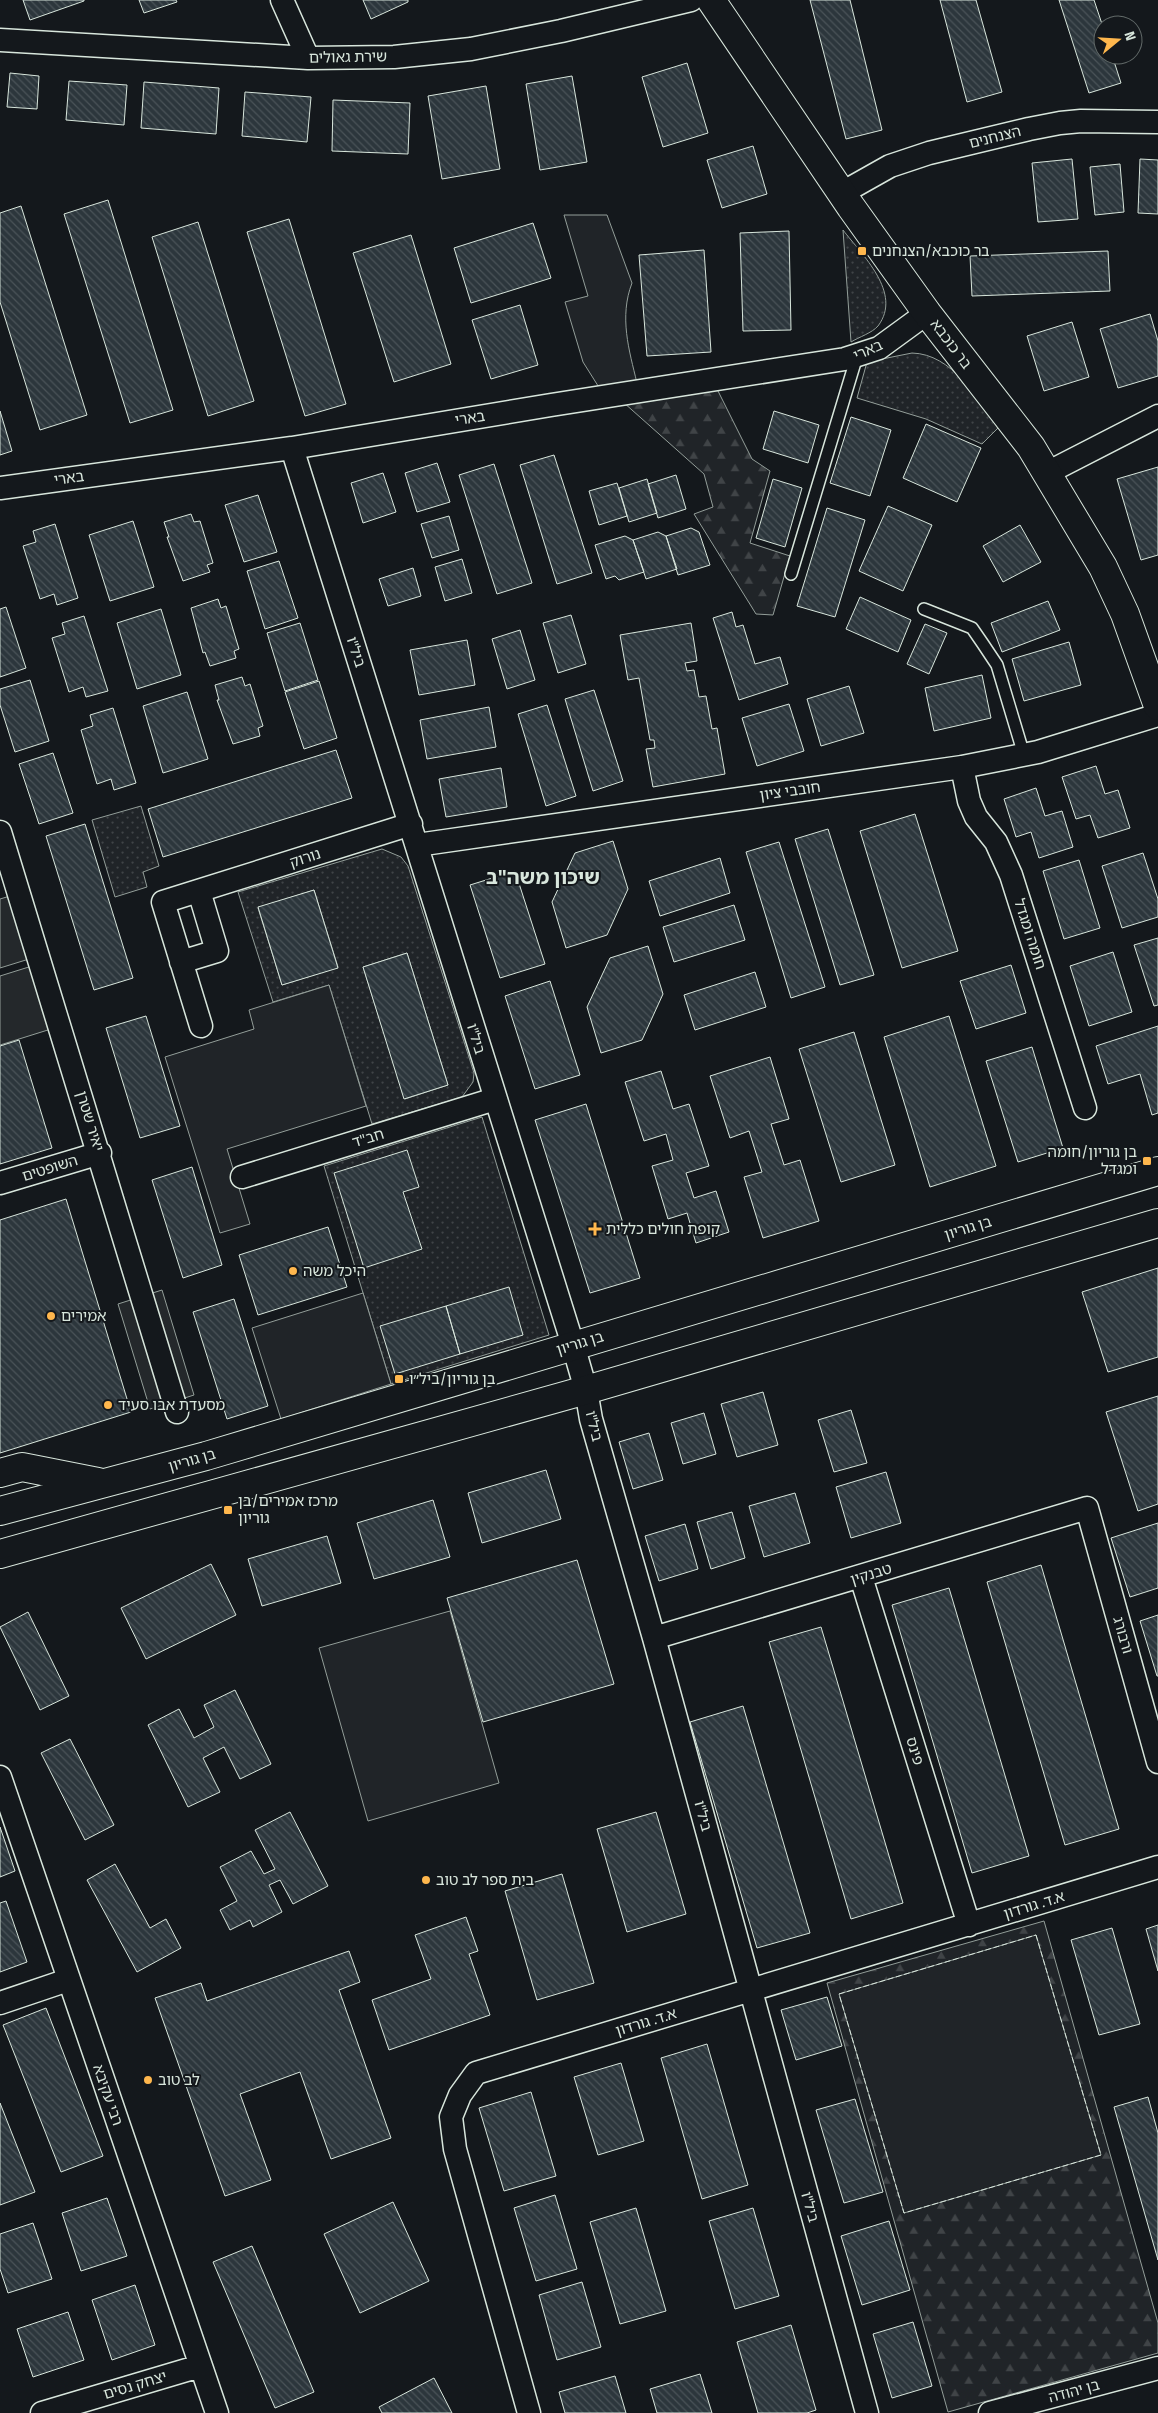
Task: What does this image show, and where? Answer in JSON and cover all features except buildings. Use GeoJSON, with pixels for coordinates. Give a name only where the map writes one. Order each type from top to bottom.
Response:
{"type":"FeatureCollection","features":[{"type":"Feature","properties":{"kind":"main road","name":"בר כוכבא"},"geometry":{"type":"LineString","coordinates":[[710,0],[927,313],[1031,447],[1103,567],[1125,614],[1158,706]]}},
{"type":"Feature","properties":{"kind":"main road","name":"בן גוריון"},"geometry":{"type":"LineString","coordinates":[[0,1511],[107,1484],[1158,1171]]}},
{"type":"Feature","properties":{"kind":"main road"},"geometry":{"type":"LineString","coordinates":[[0,1554],[586,1390],[1158,1223]]}},
{"type":"Feature","properties":{"kind":"main road"},"geometry":{"type":"LineString","coordinates":[[0,1473],[22,1467],[107,1484]]}},
{"type":"Feature","properties":{"kind":"street"},"geometry":{"type":"LineString","coordinates":[[282,0],[308,58]]}},
{"type":"Feature","properties":{"kind":"street","name":"שירת גאולים"},"geometry":{"type":"LineString","coordinates":[[0,40],[308,58],[394,57],[471,49],[561,31],[691,0]]}},
{"type":"Feature","properties":{"kind":"street","name":"הצנחנים"},"geometry":{"type":"LineString","coordinates":[[842,193],[890,166],[929,153],[1060,122],[1158,122]]}},
{"type":"Feature","properties":{"kind":"street","name":"בארי"},"geometry":{"type":"LineString","coordinates":[[0,488],[292,448],[561,403],[846,360],[879,348],[927,313]]}},
{"type":"Feature","properties":{"kind":"street"},"geometry":{"type":"LineString","coordinates":[[1047,473],[1158,416]]}},
{"type":"Feature","properties":{"kind":"street","name":"ביל\"ו"},"geometry":{"type":"LineString","coordinates":[[292,448],[573,1345],[586,1390],[590,1419],[654,1638],[867,2413]]}},
{"type":"Feature","properties":{"kind":"street","name":"חובבי ציון"},"geometry":{"type":"LineString","coordinates":[[414,835],[962,766],[1024,755],[1158,715]]}},
{"type":"Feature","properties":{"kind":"street","name":"חומה ומגדל"},"geometry":{"type":"LineString","coordinates":[[962,766],[976,817],[996,842],[1011,875],[1085,1108]]}},
{"type":"Feature","properties":{"kind":"street","name":"יאיר שטרן"},"geometry":{"type":"LineString","coordinates":[[0,832],[100,1153],[177,1412]]}},
{"type":"Feature","properties":{"kind":"street","name":"נורוק"},"geometry":{"type":"LineString","coordinates":[[201,1026],[163,902],[414,835]]}},
{"type":"Feature","properties":{"kind":"street"},"geometry":{"type":"LineString","coordinates":[[182,962],[217,951],[199,891]]}},
{"type":"Feature","properties":{"kind":"street","name":"חב\"ד"},"geometry":{"type":"LineString","coordinates":[[242,1177],[495,1099]]}},
{"type":"Feature","properties":{"kind":"street","name":"השופטים"},"geometry":{"type":"LineString","coordinates":[[0,1183],[100,1153]]}},
{"type":"Feature","properties":{"kind":"street","name":"טבנקין"},"geometry":{"type":"LineString","coordinates":[[654,1638],[1087,1508]]}},
{"type":"Feature","properties":{"kind":"street","name":"ורבורג"},"geometry":{"type":"LineString","coordinates":[[1087,1508],[1158,1762]]}},
{"type":"Feature","properties":{"kind":"street","name":"פינס"},"geometry":{"type":"LineString","coordinates":[[861,1577],[969,1925]]}},
{"type":"Feature","properties":{"kind":"street","name":"רבי עקיבא"},"geometry":{"type":"LineString","coordinates":[[0,1778],[217,2413]]}},
{"type":"Feature","properties":{"kind":"street","name":"א.ד. גורדון"},"geometry":{"type":"LineString","coordinates":[[529,2413],[455,2149],[451,2117],[460,2095],[476,2073],[1158,1868]]}},
{"type":"Feature","properties":{"kind":"street"},"geometry":{"type":"LineString","coordinates":[[0,2003],[68,1980]]}},
{"type":"Feature","properties":{"kind":"street","name":"יצחק נסים"},"geometry":{"type":"LineString","coordinates":[[42,2413],[200,2366]]}},
{"type":"Feature","properties":{"kind":"street","name":"בן יהודה"},"geometry":{"type":"LineString","coordinates":[[990,2413],[1158,2368]]}},
{"type":"Feature","properties":{"kind":"lane"},"geometry":{"type":"LineString","coordinates":[[791,574],[857,356]]}},
{"type":"Feature","properties":{"kind":"lane"},"geometry":{"type":"LineString","coordinates":[[924,609],[972,628],[997,665],[1024,755]]}},
{"type":"Feature","properties":{"kind":"green space"},"geometry":{"type":"Polygon","coordinates":[[[564,215],[607,215],[632,283],[626,308],[626,321],[628,346],[637,383],[600,389],[583,362],[565,302],[588,296],[564,215]]]}},
{"type":"Feature","properties":{"kind":"green space"},"geometry":{"type":"Polygon","coordinates":[[[843,230],[877,275],[886,301],[884,313],[878,326],[851,342],[843,230]]]}},
{"type":"Feature","properties":{"kind":"green space"},"geometry":{"type":"Polygon","coordinates":[[[912,353],[926,355],[939,361],[962,379],[972,391],[999,427],[982,444],[926,419],[857,398],[867,362],[912,353]]]}},
{"type":"Feature","properties":{"kind":"green space"},"geometry":{"type":"Polygon","coordinates":[[[717,389],[752,459],[770,471],[750,543],[790,556],[773,615],[756,614],[694,514],[713,507],[704,474],[623,402],[717,389]]]}},
{"type":"Feature","properties":{"kind":"green space"},"geometry":{"type":"Polygon","coordinates":[[[141,806],[159,866],[143,872],[147,887],[115,897],[92,820],[141,806]]]}},
{"type":"Feature","properties":{"kind":"green space"},"geometry":{"type":"Polygon","coordinates":[[[382,849],[401,857],[408,866],[474,1073],[473,1082],[462,1097],[372,1124],[329,985],[273,1002],[238,892],[382,849]],[[314,890],[258,908],[282,985],[338,967],[314,890]],[[407,953],[363,967],[405,1099],[448,1085],[407,953]]]}},
{"type":"Feature","properties":{"kind":"green space"},"geometry":{"type":"Polygon","coordinates":[[[329,985],[366,1106],[227,1149],[250,1224],[220,1233],[165,1057],[254,1029],[249,1010],[329,985]]]}},
{"type":"Feature","properties":{"kind":"green space"},"geometry":{"type":"Polygon","coordinates":[[[482,1117],[549,1335],[391,1384],[324,1166],[482,1117]]]}},
{"type":"Feature","properties":{"kind":"green space"},"geometry":{"type":"Polygon","coordinates":[[[363,1293],[391,1384],[281,1419],[252,1328],[363,1293]]]}},
{"type":"Feature","properties":{"kind":"green space"},"geometry":{"type":"Polygon","coordinates":[[[450,1611],[499,1783],[368,1821],[319,1648],[450,1611]]]}},
{"type":"Feature","properties":{"kind":"green space"},"geometry":{"type":"Polygon","coordinates":[[[1044,1921],[1158,2323],[1158,2353],[948,2412],[827,1983],[1044,1921]]]}},
{"type":"Feature","properties":{"kind":"green space"},"geometry":{"type":"Polygon","coordinates":[[[1036,1935],[1101,2155],[904,2213],[839,1994],[1036,1935]]]}},
{"type":"Feature","properties":{"kind":"shaded area"},"geometry":{"type":"Polygon","coordinates":[[[10,896],[29,959],[0,968],[0,899],[10,896]]]}},
{"type":"Feature","properties":{"kind":"shaded area"},"geometry":{"type":"Polygon","coordinates":[[[32,966],[51,1029],[0,1045],[0,976],[32,966]]]}},
{"type":"Feature","properties":{"kind":"shaded area"},"geometry":{"type":"Polygon","coordinates":[[[162,1290],[194,1395],[150,1409],[118,1304],[162,1290]]]}},
{"type":"Feature","properties":{"kind":"fence"},"geometry":{"type":"LineString","coordinates":[[1036,1935],[1101,2155],[904,2213],[839,1994],[1036,1935]]}},
{"type":"Feature","properties":{"kind":"place","name":"בר כוכבא/הצנחנים"},"geometry":{"type":"Point","coordinates":[862,251]}},
{"type":"Feature","properties":{"kind":"place","name":"בן גוריון/חומה ומגדל"},"geometry":{"type":"Point","coordinates":[1147,1161]}},
{"type":"Feature","properties":{"kind":"place","name":"קופת חולים כללית"},"geometry":{"type":"Point","coordinates":[595,1229]}},
{"type":"Feature","properties":{"kind":"place","name":"היכל משה"},"geometry":{"type":"Point","coordinates":[293,1271]}},
{"type":"Feature","properties":{"kind":"place","name":"אמירים"},"geometry":{"type":"Point","coordinates":[51,1316]}},
{"type":"Feature","properties":{"kind":"place","name":"בן גוריון/ביל״ו"},"geometry":{"type":"Point","coordinates":[399,1379]}},
{"type":"Feature","properties":{"kind":"place","name":"מסעדת אבו סעיד"},"geometry":{"type":"Point","coordinates":[108,1405]}},
{"type":"Feature","properties":{"kind":"place","name":"מרכז אמירים/בן גוריון"},"geometry":{"type":"Point","coordinates":[228,1510]}},
{"type":"Feature","properties":{"kind":"place","name":"בית ספר לב טוב"},"geometry":{"type":"Point","coordinates":[426,1880]}},
{"type":"Feature","properties":{"kind":"place","name":"לב טוב"},"geometry":{"type":"Point","coordinates":[148,2080]}},
{"type":"Feature","properties":{"kind":"district","name":"שיכון משה\"ב"},"geometry":{"type":"Point","coordinates":[543,877]}}]}
